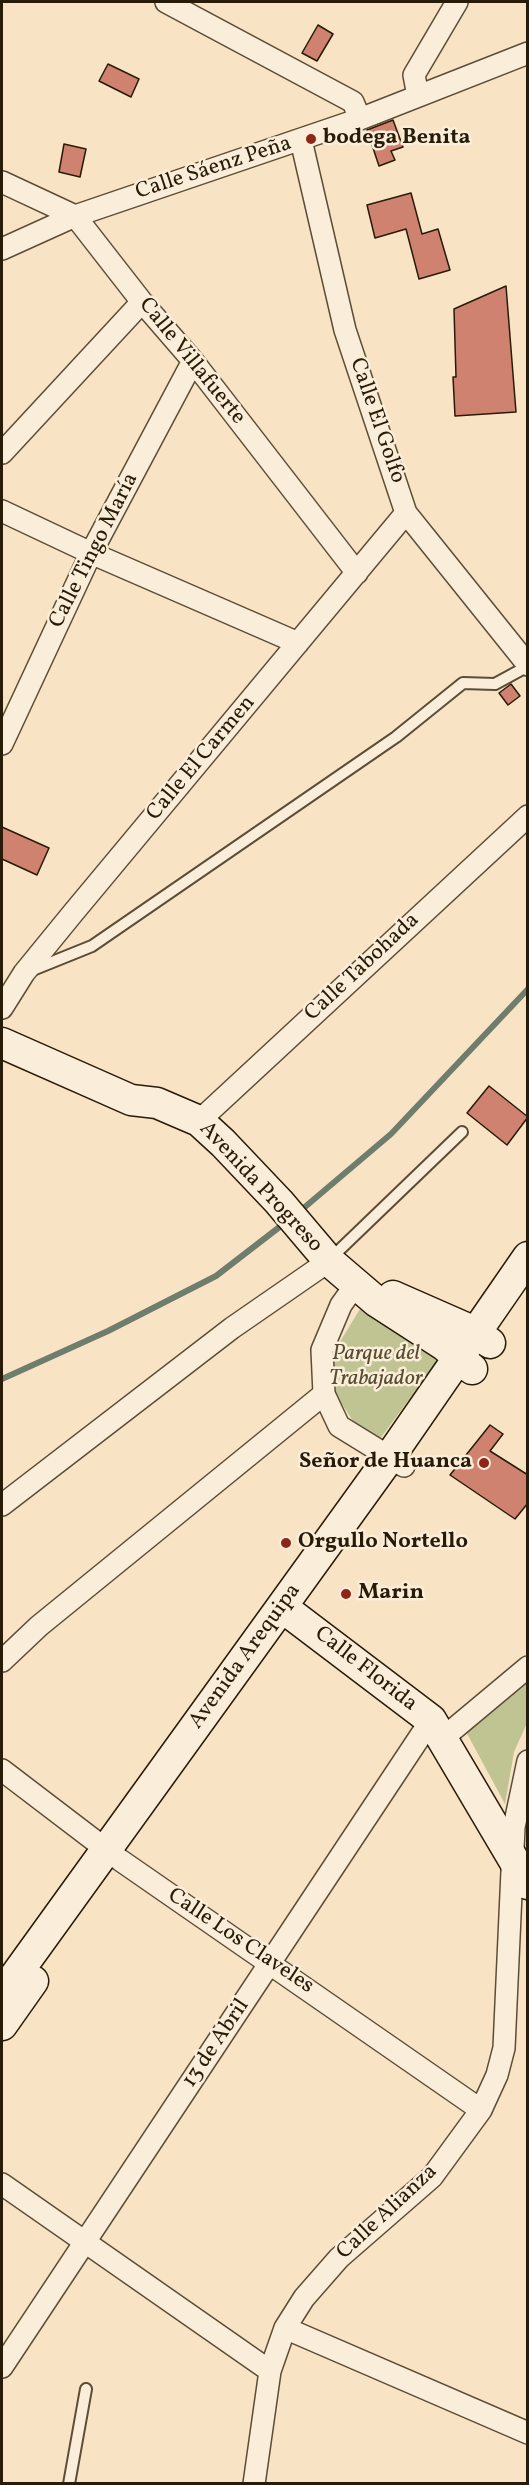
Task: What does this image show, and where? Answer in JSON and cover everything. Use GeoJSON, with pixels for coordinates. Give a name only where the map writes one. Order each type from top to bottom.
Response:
{"type":"FeatureCollection","features":[{"type":"Feature","properties":{"kind":"main road","name":"Avenida Progreso"},"geometry":{"type":"LineString","coordinates":[[2,1025],[140,1087],[157,1103]]}},
{"type":"Feature","properties":{"kind":"main road","name":"Avenida Progreso"},"geometry":{"type":"LineString","coordinates":[[2,1043],[131,1100],[157,1103],[199,1121],[279,1202],[325,1258],[377,1302],[465,1363]]}},
{"type":"Feature","properties":{"kind":"main road","name":"Avenida Arequipa"},"geometry":{"type":"LineString","coordinates":[[2,1994],[113,1855],[397,1462],[483,1338],[528,1257]]}},
{"type":"Feature","properties":{"kind":"main road","name":"Avenida Progreso"},"geometry":{"type":"LineString","coordinates":[[356,1284],[379,1290],[483,1338]]}},
{"type":"Feature","properties":{"kind":"main road","name":"Avenida Arequipa"},"geometry":{"type":"LineString","coordinates":[[483,1338],[528,1292]]}},
{"type":"Feature","properties":{"kind":"main road","name":"Calle Florida"},"geometry":{"type":"LineString","coordinates":[[289,1612],[437,1729]]}},
{"type":"Feature","properties":{"kind":"main road"},"geometry":{"type":"LineString","coordinates":[[437,1729],[511,1859],[528,1884]]}},
{"type":"Feature","properties":{"kind":"main road","name":"Avenida Arequipa"},"geometry":{"type":"LineString","coordinates":[[2,2025],[113,1855]]}},
{"type":"Feature","properties":{"kind":"street"},"geometry":{"type":"LineString","coordinates":[[166,2],[353,102],[360,119]]}},
{"type":"Feature","properties":{"kind":"street"},"geometry":{"type":"LineString","coordinates":[[418,96],[414,75],[457,2]]}},
{"type":"Feature","properties":{"kind":"street","name":"Calle Sáenz Peña"},"geometry":{"type":"LineString","coordinates":[[2,249],[75,216],[360,119],[528,53]]}},
{"type":"Feature","properties":{"kind":"street","name":"Calle El Golfo"},"geometry":{"type":"LineString","coordinates":[[301,140],[345,330],[406,513],[528,666]]}},
{"type":"Feature","properties":{"kind":"street","name":"Calle Villafuerte"},"geometry":{"type":"LineString","coordinates":[[2,182],[75,216],[142,302],[194,361],[357,573]]}},
{"type":"Feature","properties":{"kind":"street"},"geometry":{"type":"LineString","coordinates":[[2,453],[142,302]]}},
{"type":"Feature","properties":{"kind":"street","name":"Calle Tingo María"},"geometry":{"type":"LineString","coordinates":[[2,744],[91,554],[194,361]]}},
{"type":"Feature","properties":{"kind":"street"},"geometry":{"type":"LineString","coordinates":[[2,511],[91,554],[298,644]]}},
{"type":"Feature","properties":{"kind":"street","name":"Calle El Carmen"},"geometry":{"type":"LineString","coordinates":[[2,1008],[24,974],[406,513]]}},
{"type":"Feature","properties":{"kind":"street","name":"Calle Tabohada"},"geometry":{"type":"LineString","coordinates":[[199,1121],[528,816]]}},
{"type":"Feature","properties":{"kind":"street"},"geometry":{"type":"LineString","coordinates":[[2,1505],[325,1258]]}},
{"type":"Feature","properties":{"kind":"street"},"geometry":{"type":"LineString","coordinates":[[356,1284],[341,1305],[322,1350],[324,1394],[339,1426],[397,1462]]}},
{"type":"Feature","properties":{"kind":"street"},"geometry":{"type":"LineString","coordinates":[[2,1661],[39,1626],[324,1394]]}},
{"type":"Feature","properties":{"kind":"street"},"geometry":{"type":"LineString","coordinates":[[437,1729],[528,1667]]}},
{"type":"Feature","properties":{"kind":"street","name":"13 de Abril"},"geometry":{"type":"LineString","coordinates":[[2,2367],[271,1962],[437,1729]]}},
{"type":"Feature","properties":{"kind":"street","name":"Calle Alianza"},"geometry":{"type":"LineString","coordinates":[[254,2484],[270,2371],[285,2328],[304,2298],[339,2258],[432,2177],[481,2110],[497,2075],[504,2048],[511,1859],[518,1801],[528,1761]]}},
{"type":"Feature","properties":{"kind":"street","name":"Calle Los Claveles"},"geometry":{"type":"LineString","coordinates":[[2,1770],[113,1855],[271,1962],[481,2110]]}},
{"type":"Feature","properties":{"kind":"street"},"geometry":{"type":"LineString","coordinates":[[2,2184],[270,2371]]}},
{"type":"Feature","properties":{"kind":"street"},"geometry":{"type":"LineString","coordinates":[[285,2328],[528,2433]]}},
{"type":"Feature","properties":{"kind":"lane"},"geometry":{"type":"LineString","coordinates":[[24,974],[92,946],[396,737],[464,683],[495,684],[528,666]]}},
{"type":"Feature","properties":{"kind":"lane"},"geometry":{"type":"LineString","coordinates":[[325,1258],[462,1132]]}},
{"type":"Feature","properties":{"kind":"lane"},"geometry":{"type":"LineString","coordinates":[[69,2484],[86,2389]]}},
{"type":"Feature","properties":{"kind":"green space","name":"Parque del Trabajador"},"geometry":{"type":"Polygon","coordinates":[[[363,1304],[441,1356],[377,1443],[355,1424],[334,1392],[327,1363],[363,1304]]]}},
{"type":"Feature","properties":{"kind":"green space"},"geometry":{"type":"Polygon","coordinates":[[[527,1679],[527,1723],[514,1752],[505,1804],[464,1728],[527,1679]]]}},
{"type":"Feature","properties":{"kind":"building"},"geometry":{"type":"Polygon","coordinates":[[[318,25],[333,34],[317,61],[302,53],[318,25]]]}},
{"type":"Feature","properties":{"kind":"building"},"geometry":{"type":"Polygon","coordinates":[[[108,64],[139,79],[131,97],[99,81],[108,64]]]}},
{"type":"Feature","properties":{"kind":"building"},"geometry":{"type":"Polygon","coordinates":[[[393,120],[403,147],[391,151],[395,160],[379,166],[367,130],[393,120]]]}},
{"type":"Feature","properties":{"kind":"building"},"geometry":{"type":"Polygon","coordinates":[[[64,144],[86,149],[80,177],[59,172],[64,144]]]}},
{"type":"Feature","properties":{"kind":"building"},"geometry":{"type":"Polygon","coordinates":[[[411,193],[422,234],[438,229],[450,270],[419,279],[406,229],[375,238],[367,205],[411,193]]]}},
{"type":"Feature","properties":{"kind":"building"},"geometry":{"type":"Polygon","coordinates":[[[506,286],[516,412],[455,416],[454,309],[506,286]]]}},
{"type":"Feature","properties":{"kind":"building"},"geometry":{"type":"Polygon","coordinates":[[[511,684],[520,696],[508,705],[499,693],[511,684]]]}},
{"type":"Feature","properties":{"kind":"building"},"geometry":{"type":"Polygon","coordinates":[[[2,827],[49,848],[37,875],[2,859],[2,827]]]}},
{"type":"Feature","properties":{"kind":"building"},"geometry":{"type":"Polygon","coordinates":[[[489,1086],[528,1117],[507,1145],[467,1113],[489,1086]]]}},
{"type":"Feature","properties":{"kind":"building","name":"Señor de Huanca"},"geometry":{"type":"Polygon","coordinates":[[[490,1425],[503,1434],[490,1451],[528,1475],[528,1503],[515,1519],[450,1475],[490,1425]]]}},
{"type":"Feature","properties":{"kind":"waterway"},"geometry":{"type":"LineString","coordinates":[[299,1212],[391,1134],[528,989]]}},
{"type":"Feature","properties":{"kind":"waterway"},"geometry":{"type":"LineString","coordinates":[[2,1379],[108,1331],[216,1276],[286,1222]]}},
{"type":"Feature","properties":{"kind":"place","name":"bodega Benita"},"geometry":{"type":"Point","coordinates":[311,139]}},
{"type":"Feature","properties":{"kind":"place","name":"Señor de Huanca"},"geometry":{"type":"Point","coordinates":[484,1463]}},
{"type":"Feature","properties":{"kind":"place","name":"Orgullo Nortello"},"geometry":{"type":"Point","coordinates":[286,1543]}},
{"type":"Feature","properties":{"kind":"place","name":"Marin"},"geometry":{"type":"Point","coordinates":[346,1594]}}]}
